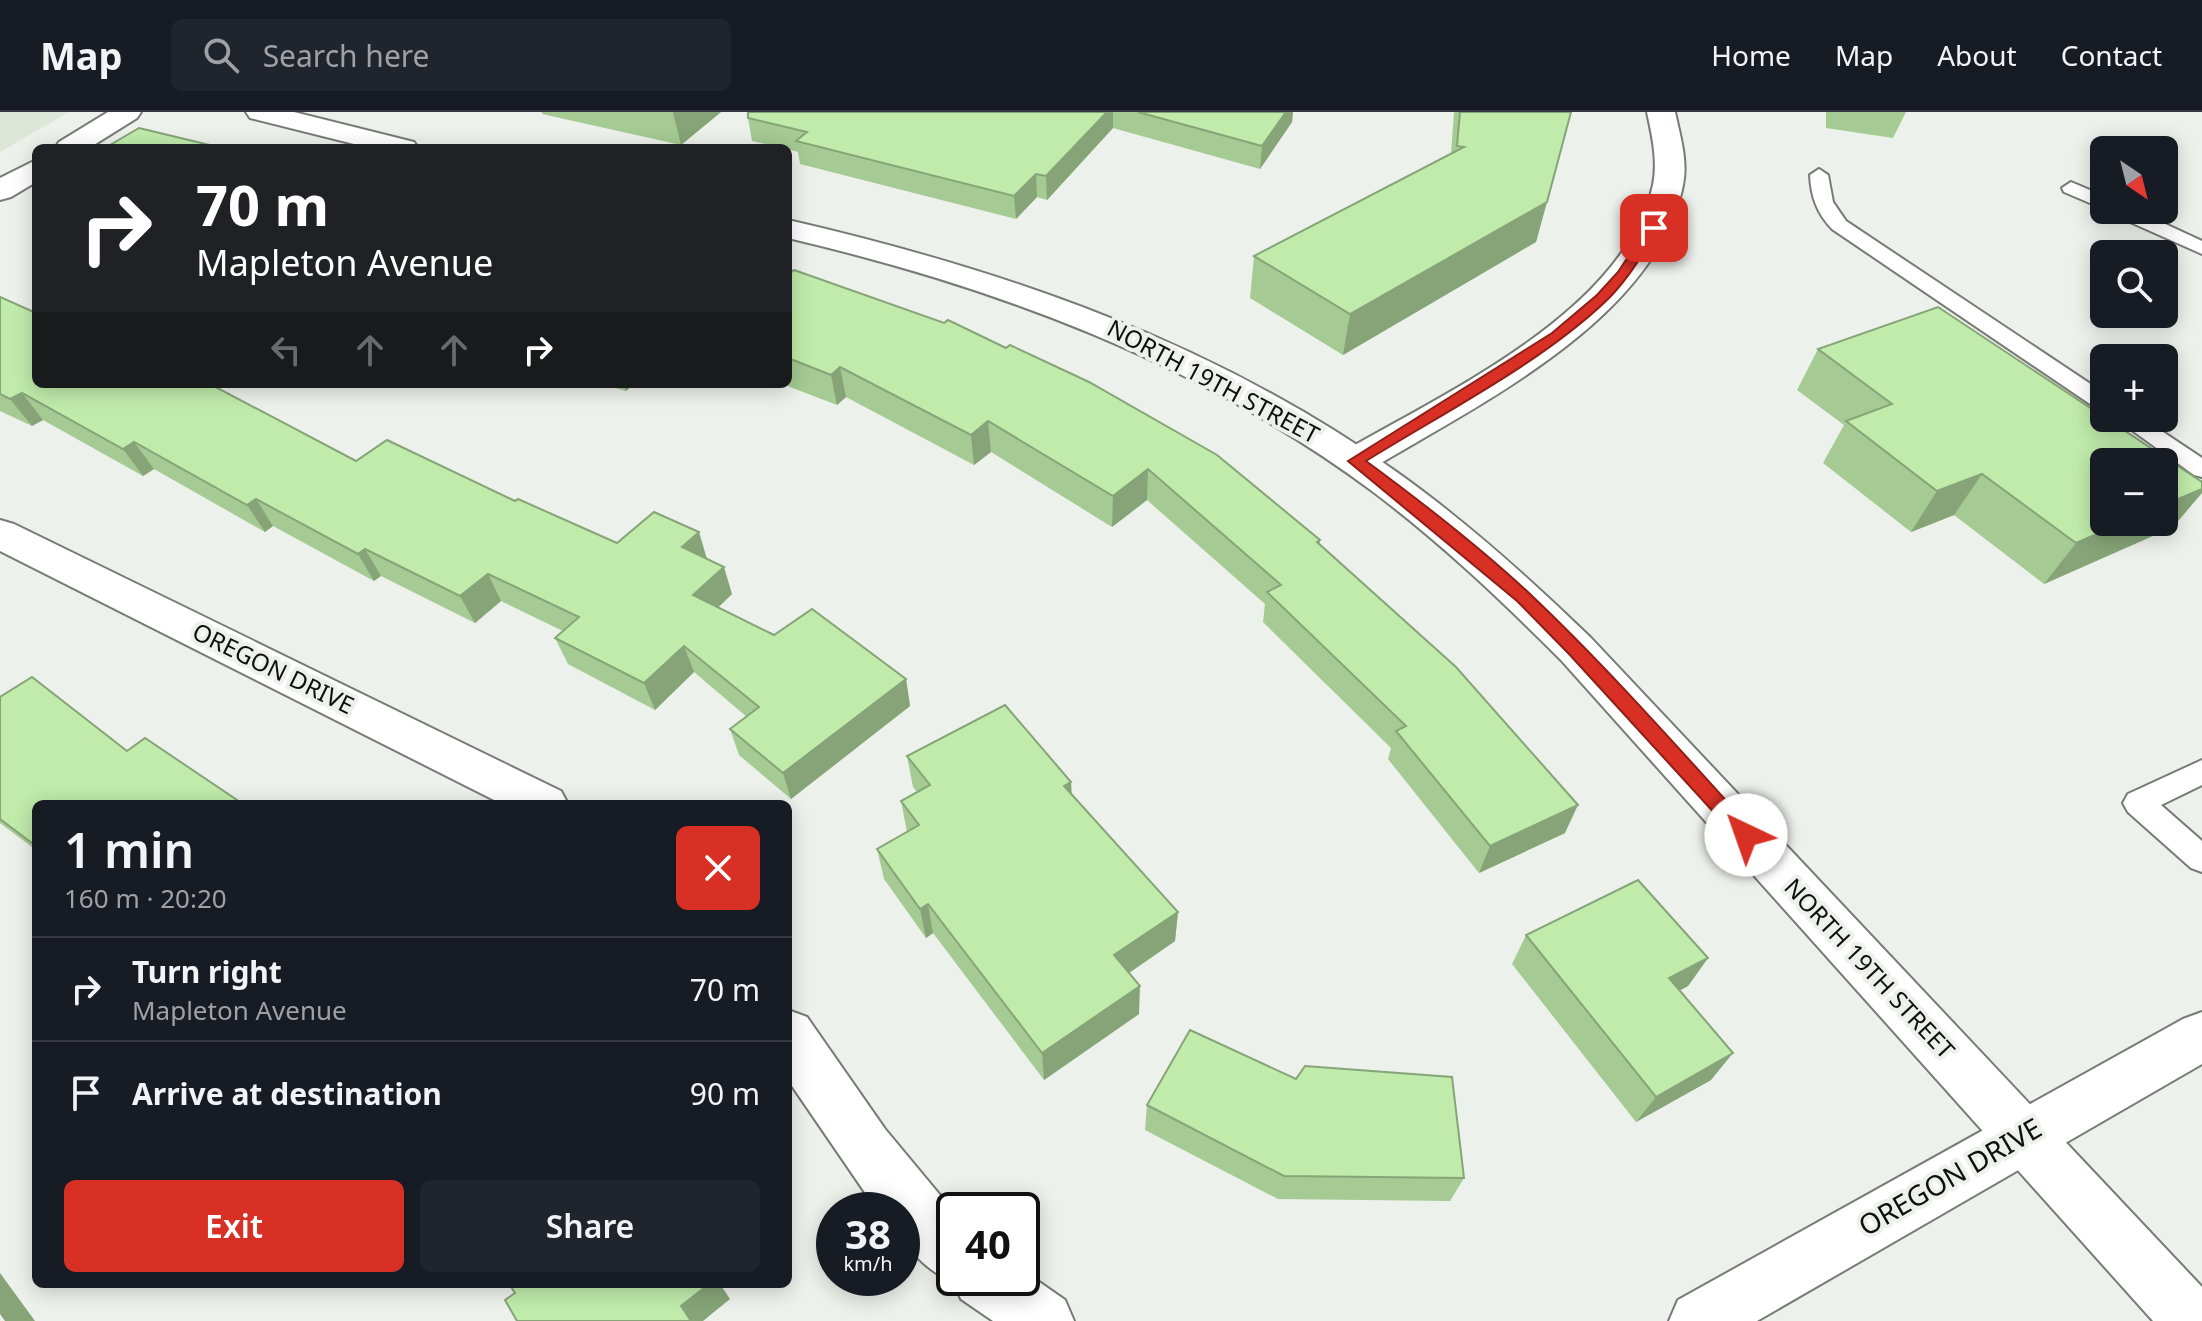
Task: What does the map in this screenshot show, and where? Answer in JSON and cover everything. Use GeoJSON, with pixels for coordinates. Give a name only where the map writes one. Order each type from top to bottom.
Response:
{"type":"FeatureCollection","features":[{"type":"Feature","properties":{"kind":"street"},"geometry":{"type":"LineString","coordinates":[[75,144],[127,112]]}},
{"type":"Feature","properties":{"kind":"street"},"geometry":{"type":"LineString","coordinates":[[260,112],[388,144]]}},
{"type":"Feature","properties":{"kind":"street"},"geometry":{"type":"LineString","coordinates":[[1356,461],[1557,336],[1602,298],[1623,274],[1654,228],[1668,187],[1669,151],[1661,112]]}},
{"type":"Feature","properties":{"kind":"street"},"geometry":{"type":"LineString","coordinates":[[0,191],[32,171]]}},
{"type":"Feature","properties":{"kind":"street","name":"NORTH 19TH STREET"},"geometry":{"type":"LineString","coordinates":[[792,230],[983,278],[1104,323],[1230,385],[1356,461],[1468,549],[1576,649],[2193,1321]]}},
{"type":"Feature","properties":{"kind":"street","name":"OREGON DRIVE"},"geometry":{"type":"LineString","coordinates":[[0,534],[537,800]]}},
{"type":"Feature","properties":{"kind":"street","name":"OREGON DRIVE"},"geometry":{"type":"LineString","coordinates":[[1699,1321],[2202,1036]]}},
{"type":"Feature","properties":{"kind":"street"},"geometry":{"type":"LineString","coordinates":[[792,1040],[885,1177],[913,1213],[936,1235]]}},
{"type":"Feature","properties":{"kind":"street"},"geometry":{"type":"LineString","coordinates":[[1008,1296],[1044,1321]]}},
{"type":"Feature","properties":{"kind":"lane"},"geometry":{"type":"LineString","coordinates":[[1819,175],[1823,204],[1828,215],[1839,225],[2090,394]]}},
{"type":"Feature","properties":{"kind":"lane"},"geometry":{"type":"LineString","coordinates":[[2071,188],[2090,197]]}},
{"type":"Feature","properties":{"kind":"lane"},"geometry":{"type":"LineString","coordinates":[[2150,224],[2202,248]]}},
{"type":"Feature","properties":{"kind":"lane"},"geometry":{"type":"LineString","coordinates":[[2147,432],[2202,469]]}},
{"type":"Feature","properties":{"kind":"lane"},"geometry":{"type":"LineString","coordinates":[[2202,772],[2138,803],[2202,859]]}},
{"type":"Feature","properties":{"kind":"shaded area"},"geometry":{"type":"Polygon","coordinates":[[[0,112],[69,112],[0,152],[0,112]]]}},
{"type":"Feature","properties":{"kind":"building"},"geometry":{"type":"Polygon","coordinates":[[[748,112],[1107,112],[1046,176],[1036,174],[1014,196],[796,141],[807,132],[748,118],[748,112]]]}},
{"type":"Feature","properties":{"kind":"building"},"geometry":{"type":"Polygon","coordinates":[[[1138,112],[1286,112],[1262,146],[1138,112]]]}},
{"type":"Feature","properties":{"kind":"building"},"geometry":{"type":"Polygon","coordinates":[[[1460,112],[1571,112],[1547,202],[1350,314],[1254,256],[1464,147],[1457,146],[1460,112]]]}},
{"type":"Feature","properties":{"kind":"building"},"geometry":{"type":"Polygon","coordinates":[[[139,128],[205,144],[112,144],[139,128]]]}},
{"type":"Feature","properties":{"kind":"building"},"geometry":{"type":"Polygon","coordinates":[[[792,272],[944,323],[948,320],[1006,348],[1010,345],[1089,382],[1217,455],[1320,540],[1317,542],[1456,667],[1578,805],[1490,846],[1396,731],[1406,726],[1267,592],[1281,585],[1148,469],[1113,496],[988,421],[971,435],[840,367],[831,375],[792,360],[792,272]]]}},
{"type":"Feature","properties":{"kind":"building"},"geometry":{"type":"Polygon","coordinates":[[[0,297],[32,311],[32,388],[218,388],[356,461],[387,440],[515,501],[518,499],[617,543],[654,512],[699,532],[682,547],[724,567],[693,595],[774,635],[812,609],[906,679],[783,773],[730,729],[759,707],[684,646],[644,683],[555,638],[579,617],[488,574],[460,596],[365,549],[358,554],[256,499],[247,505],[134,442],[123,449],[22,393],[10,399],[0,394],[0,297]]]}},
{"type":"Feature","properties":{"kind":"building"},"geometry":{"type":"Polygon","coordinates":[[[1938,307],[2090,408],[2090,432],[2127,432],[2151,448],[2090,448],[2092,536],[2076,543],[1982,474],[1937,491],[1846,421],[1892,404],[1818,349],[1938,307]]]}},
{"type":"Feature","properties":{"kind":"building"},"geometry":{"type":"Polygon","coordinates":[[[2178,466],[2202,482],[2202,489],[2178,499],[2178,466]]]}},
{"type":"Feature","properties":{"kind":"building"},"geometry":{"type":"Polygon","coordinates":[[[32,677],[127,751],[145,738],[237,800],[32,800],[32,843],[0,819],[0,697],[32,677]]]}},
{"type":"Feature","properties":{"kind":"building"},"geometry":{"type":"Polygon","coordinates":[[[1005,705],[1071,782],[1064,786],[1178,912],[1114,955],[1140,986],[1042,1053],[928,904],[920,909],[877,849],[919,825],[901,801],[930,785],[907,756],[1005,705]]]}},
{"type":"Feature","properties":{"kind":"building"},"geometry":{"type":"Polygon","coordinates":[[[1638,880],[1708,958],[1669,978],[1733,1053],[1656,1097],[1526,935],[1638,880]]]}},
{"type":"Feature","properties":{"kind":"building"},"geometry":{"type":"Polygon","coordinates":[[[1190,1030],[1296,1079],[1305,1066],[1452,1077],[1464,1178],[1284,1176],[1147,1105],[1190,1030]]]}},
{"type":"Feature","properties":{"kind":"building"},"geometry":{"type":"Polygon","coordinates":[[[512,1288],[704,1288],[681,1306],[691,1321],[517,1321],[505,1300],[515,1293],[512,1288]]]}},
{"type":"Feature","properties":{"kind":"route"},"geometry":{"type":"LineString","coordinates":[[1654,228],[1623,274],[1602,298],[1557,336],[1356,461],[1412,502],[1523,597],[1576,649],[1746,835]]}}]}
